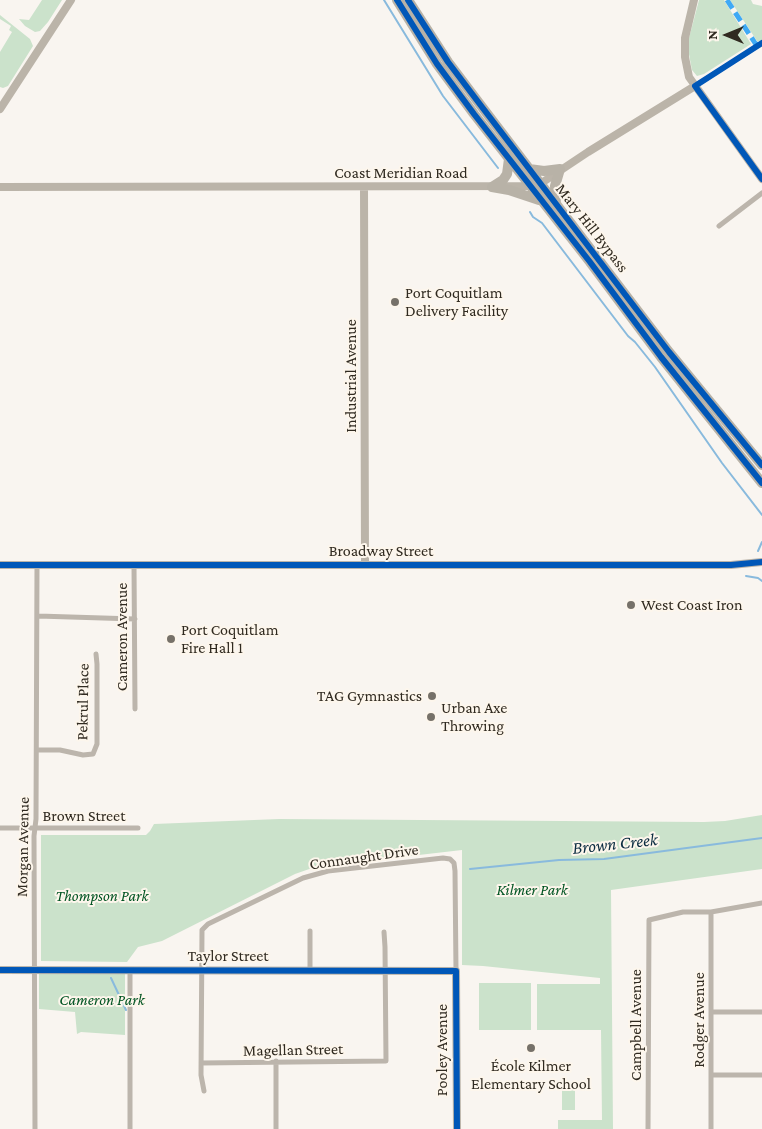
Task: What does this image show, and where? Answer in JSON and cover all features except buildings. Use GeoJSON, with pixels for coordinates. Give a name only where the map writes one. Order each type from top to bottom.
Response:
{"type":"FeatureCollection","features":[{"type":"Feature","properties":{"kind":"highway","name":"Mary Hill Bypass"},"geometry":{"type":"LineString","coordinates":[[396,0],[448,80],[590,262],[661,358],[762,483]]}},
{"type":"Feature","properties":{"kind":"highway","name":"Mary Hill Bypass"},"geometry":{"type":"LineString","coordinates":[[408,0],[448,62],[540,184],[669,352],[762,466]]}},
{"type":"Feature","properties":{"kind":"highway"},"geometry":{"type":"LineString","coordinates":[[492,187],[503,180],[508,174],[509,159]]}},
{"type":"Feature","properties":{"kind":"highway"},"geometry":{"type":"LineString","coordinates":[[529,169],[544,171],[560,170],[555,186],[556,204]]}},
{"type":"Feature","properties":{"kind":"highway"},"geometry":{"type":"LineString","coordinates":[[492,187],[509,190],[540,200]]}},
{"type":"Feature","properties":{"kind":"street"},"geometry":{"type":"LineString","coordinates":[[0,109],[70,0]]}},
{"type":"Feature","properties":{"kind":"street"},"geometry":{"type":"LineString","coordinates":[[694,0],[685,38],[686,69],[695,86],[762,179]]}},
{"type":"Feature","properties":{"kind":"street","name":"Coast Meridian Road"},"geometry":{"type":"LineString","coordinates":[[0,187],[492,187],[540,184],[762,43]]}},
{"type":"Feature","properties":{"kind":"street","name":"Industrial Avenue"},"geometry":{"type":"LineString","coordinates":[[364,187],[364,564]]}},
{"type":"Feature","properties":{"kind":"street"},"geometry":{"type":"LineString","coordinates":[[719,226],[762,193]]}},
{"type":"Feature","properties":{"kind":"street","name":"Broadway Street"},"geometry":{"type":"LineString","coordinates":[[0,565],[731,565],[762,562]]}},
{"type":"Feature","properties":{"kind":"street","name":"Cameron Avenue"},"geometry":{"type":"LineString","coordinates":[[134,564],[135,709]]}},
{"type":"Feature","properties":{"kind":"street","name":"Morgan Avenue"},"geometry":{"type":"LineString","coordinates":[[35,1129],[37,565]]}},
{"type":"Feature","properties":{"kind":"street"},"geometry":{"type":"LineString","coordinates":[[38,616],[135,619]]}},
{"type":"Feature","properties":{"kind":"street","name":"Pekrul Place"},"geometry":{"type":"LineString","coordinates":[[37,750],[60,750],[83,755],[93,754],[96,744],[98,664],[96,654]]}},
{"type":"Feature","properties":{"kind":"street","name":"Brown Street"},"geometry":{"type":"LineString","coordinates":[[0,828],[138,828]]}},
{"type":"Feature","properties":{"kind":"street","name":"Connaught Drive"},"geometry":{"type":"LineString","coordinates":[[201,970],[202,930],[208,924],[303,878],[316,874],[444,858],[452,860]]}},
{"type":"Feature","properties":{"kind":"street","name":"Pooley Avenue"},"geometry":{"type":"LineString","coordinates":[[452,860],[455,871],[457,1129]]}},
{"type":"Feature","properties":{"kind":"street"},"geometry":{"type":"LineString","coordinates":[[711,912],[762,903]]}},
{"type":"Feature","properties":{"kind":"street","name":"Campbell Avenue"},"geometry":{"type":"LineString","coordinates":[[648,1129],[649,920],[682,912],[711,912]]}},
{"type":"Feature","properties":{"kind":"street","name":"Rodger Avenue"},"geometry":{"type":"LineString","coordinates":[[711,912],[711,1129]]}},
{"type":"Feature","properties":{"kind":"street"},"geometry":{"type":"LineString","coordinates":[[310,931],[310,971]]}},
{"type":"Feature","properties":{"kind":"street"},"geometry":{"type":"LineString","coordinates":[[384,932],[386,971]]}},
{"type":"Feature","properties":{"kind":"street","name":"Taylor Street"},"geometry":{"type":"LineString","coordinates":[[0,970],[456,972]]}},
{"type":"Feature","properties":{"kind":"street"},"geometry":{"type":"LineString","coordinates":[[130,970],[130,1129]]}},
{"type":"Feature","properties":{"kind":"street"},"geometry":{"type":"LineString","coordinates":[[201,970],[201,1080],[204,1091]]}},
{"type":"Feature","properties":{"kind":"street","name":"Magellan Street"},"geometry":{"type":"LineString","coordinates":[[201,1063],[386,1061],[386,971]]}},
{"type":"Feature","properties":{"kind":"street"},"geometry":{"type":"LineString","coordinates":[[711,1012],[762,1012]]}},
{"type":"Feature","properties":{"kind":"street"},"geometry":{"type":"LineString","coordinates":[[276,1061],[276,1129]]}},
{"type":"Feature","properties":{"kind":"street"},"geometry":{"type":"LineString","coordinates":[[711,1075],[762,1075]]}},
{"type":"Feature","properties":{"kind":"green space"},"geometry":{"type":"Polygon","coordinates":[[[42,0],[62,0],[48,22],[40,31],[35,32],[25,26],[19,19],[29,20],[42,0]]]}},
{"type":"Feature","properties":{"kind":"green space"},"geometry":{"type":"Polygon","coordinates":[[[699,0],[724,0],[751,44],[704,74],[697,76],[692,70],[688,49],[699,0]]]}},
{"type":"Feature","properties":{"kind":"green space"},"geometry":{"type":"Polygon","coordinates":[[[730,0],[751,0],[753,4],[762,6],[762,42],[757,41],[730,0]]]}},
{"type":"Feature","properties":{"kind":"green space"},"geometry":{"type":"Polygon","coordinates":[[[0,15],[30,39],[33,46],[8,86],[3,88],[0,87],[0,52],[12,32],[9,30],[11,26],[0,19],[0,15]]]}},
{"type":"Feature","properties":{"kind":"green space"},"geometry":{"type":"Polygon","coordinates":[[[762,815],[762,869],[611,890],[613,1129],[558,1129],[558,1120],[602,1120],[601,1030],[537,1030],[537,984],[600,984],[600,978],[462,965],[462,850],[315,867],[295,874],[162,941],[138,947],[127,962],[41,961],[41,835],[146,835],[154,824],[279,819],[704,822],[725,821],[762,815]]]}},
{"type":"Feature","properties":{"kind":"green space","name":"Cameron Park"},"geometry":{"type":"Polygon","coordinates":[[[39,974],[125,974],[125,1035],[81,1032],[77,1034],[75,1012],[39,1009],[39,974]]]}},
{"type":"Feature","properties":{"kind":"green space"},"geometry":{"type":"Polygon","coordinates":[[[479,983],[531,983],[531,1030],[479,1030],[479,983]]]}},
{"type":"Feature","properties":{"kind":"green space"},"geometry":{"type":"Polygon","coordinates":[[[562,1087],[575,1087],[575,1110],[562,1110],[562,1087]]]}},
{"type":"Feature","properties":{"kind":"waterway"},"geometry":{"type":"LineString","coordinates":[[384,0],[443,96],[498,168]]}},
{"type":"Feature","properties":{"kind":"waterway"},"geometry":{"type":"LineString","coordinates":[[530,212],[533,217],[542,223],[628,336],[655,367],[722,463],[762,515]]}},
{"type":"Feature","properties":{"kind":"waterway"},"geometry":{"type":"LineString","coordinates":[[758,551],[762,542]]}},
{"type":"Feature","properties":{"kind":"waterway"},"geometry":{"type":"LineString","coordinates":[[746,576],[758,578],[762,581]]}},
{"type":"Feature","properties":{"kind":"waterway","name":"Brown Creek"},"geometry":{"type":"LineString","coordinates":[[470,869],[559,860],[604,859],[762,838]]}},
{"type":"Feature","properties":{"kind":"waterway"},"geometry":{"type":"LineString","coordinates":[[111,978],[126,1010]]}},
{"type":"Feature","properties":{"kind":"marked path"},"geometry":{"type":"LineString","coordinates":[[727,0],[755,43],[760,47]]}},
{"type":"Feature","properties":{"kind":"cycle path"},"geometry":{"type":"LineString","coordinates":[[397,0],[437,64],[474,114],[590,262],[661,357],[762,483]]}},
{"type":"Feature","properties":{"kind":"cycle path"},"geometry":{"type":"LineString","coordinates":[[408,0],[448,62],[482,107],[669,352],[762,465]]}},
{"type":"Feature","properties":{"kind":"cycle path"},"geometry":{"type":"LineString","coordinates":[[762,43],[695,86],[762,179]]}},
{"type":"Feature","properties":{"kind":"cycle path"},"geometry":{"type":"LineString","coordinates":[[0,565],[731,565],[762,562]]}},
{"type":"Feature","properties":{"kind":"cycle path"},"geometry":{"type":"LineString","coordinates":[[0,970],[456,971],[457,1129]]}},
{"type":"Feature","properties":{"kind":"place","name":"Port Coquitlam Delivery Facility"},"geometry":{"type":"Point","coordinates":[395,302]}},
{"type":"Feature","properties":{"kind":"place","name":"West Coast Iron"},"geometry":{"type":"Point","coordinates":[631,605]}},
{"type":"Feature","properties":{"kind":"place","name":"Port Coquitlam Fire Hall 1"},"geometry":{"type":"Point","coordinates":[171,639]}},
{"type":"Feature","properties":{"kind":"place","name":"TAG Gymnastics"},"geometry":{"type":"Point","coordinates":[432,696]}},
{"type":"Feature","properties":{"kind":"place","name":"Urban Axe Throwing"},"geometry":{"type":"Point","coordinates":[431,717]}},
{"type":"Feature","properties":{"kind":"place","name":"École Kilmer Elementary School"},"geometry":{"type":"Point","coordinates":[531,1048]}},
{"type":"Feature","properties":{"kind":"park label","name":"Kilmer Park"},"geometry":{"type":"Point","coordinates":[532,890]}},
{"type":"Feature","properties":{"kind":"park label","name":"Thompson Park"},"geometry":{"type":"Point","coordinates":[102,896]}}]}
